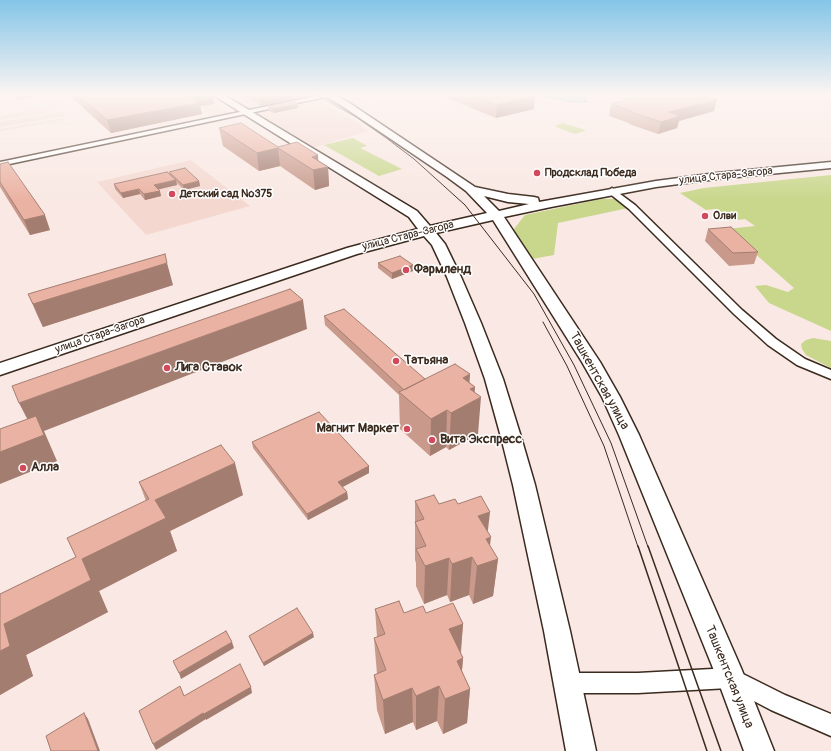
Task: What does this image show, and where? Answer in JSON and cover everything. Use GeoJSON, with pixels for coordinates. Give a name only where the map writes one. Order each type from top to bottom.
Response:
{"type":"FeatureCollection","features":[{"type":"Feature","properties":{"kind":"main road"},"geometry":{"type":"LineString","coordinates":[[272,130],[413,214],[438,244],[454,277],[494,379],[524,485],[568,683],[581,751]]}},
{"type":"Feature","properties":{"kind":"main road","name":"Ташкентская улица"},"geometry":{"type":"LineString","coordinates":[[384,130],[470,189],[496,215],[591,362],[611,397],[629,435],[731,678],[759,751]]}},
{"type":"Feature","properties":{"kind":"main road","name":"улица Стара-Загора"},"geometry":{"type":"LineString","coordinates":[[0,369],[352,251],[426,231],[612,191],[717,176],[831,165]]}},
{"type":"Feature","properties":{"kind":"main road"},"geometry":{"type":"LineString","coordinates":[[470,189],[508,198],[551,203]]}},
{"type":"Feature","properties":{"kind":"street"},"geometry":{"type":"LineString","coordinates":[[0,164],[166,130]]}},
{"type":"Feature","properties":{"kind":"street"},"geometry":{"type":"LineString","coordinates":[[612,191],[632,207],[738,312],[772,342],[801,362],[831,375]]}},
{"type":"Feature","properties":{"kind":"street"},"geometry":{"type":"LineString","coordinates":[[568,683],[638,683],[731,678],[778,703],[831,725]]}},
{"type":"Feature","properties":{"kind":"shaded area"},"geometry":{"type":"Polygon","coordinates":[[[284,130],[368,131],[315,147],[284,130]]]}},
{"type":"Feature","properties":{"kind":"shaded area","name":"Детский сад №375"},"geometry":{"type":"Polygon","coordinates":[[[191,160],[250,206],[146,235],[97,182],[191,160]]]}},
{"type":"Feature","properties":{"kind":"green space"},"geometry":{"type":"Polygon","coordinates":[[[564,130],[585,130],[575,134],[564,130]]]}},
{"type":"Feature","properties":{"kind":"green space"},"geometry":{"type":"Polygon","coordinates":[[[353,138],[367,146],[360,148],[402,169],[379,176],[324,145],[353,138]]]}},
{"type":"Feature","properties":{"kind":"green space"},"geometry":{"type":"Polygon","coordinates":[[[831,175],[831,331],[769,303],[755,286],[766,285],[788,292],[794,288],[727,229],[755,226],[745,219],[730,221],[715,209],[706,210],[680,193],[704,188],[831,175]]]}},
{"type":"Feature","properties":{"kind":"green space"},"geometry":{"type":"Polygon","coordinates":[[[601,199],[614,199],[624,204],[628,208],[558,223],[554,255],[532,259],[515,236],[514,229],[525,215],[601,199]]]}},
{"type":"Feature","properties":{"kind":"green space"},"geometry":{"type":"Polygon","coordinates":[[[813,338],[831,341],[831,368],[806,355],[802,349],[801,344],[806,340],[813,338]]]}},
{"type":"Feature","properties":{"kind":"building"},"geometry":{"type":"Polygon","coordinates":[[[222,130],[252,130],[278,147],[297,142],[318,155],[312,157],[328,167],[313,170],[278,148],[257,153],[222,130]]]}},
{"type":"Feature","properties":{"kind":"building"},"geometry":{"type":"Polygon","coordinates":[[[8,162],[45,215],[24,220],[0,182],[0,164],[8,162]]]}},
{"type":"Feature","properties":{"kind":"building"},"geometry":{"type":"Polygon","coordinates":[[[185,168],[199,181],[183,185],[169,172],[185,168]]]}},
{"type":"Feature","properties":{"kind":"building"},"geometry":{"type":"Polygon","coordinates":[[[167,172],[176,180],[154,185],[160,191],[144,194],[139,189],[121,193],[114,184],[167,172]]]}},
{"type":"Feature","properties":{"kind":"building"},"geometry":{"type":"Polygon","coordinates":[[[731,227],[758,252],[733,253],[708,229],[731,227]]]}},
{"type":"Feature","properties":{"kind":"building"},"geometry":{"type":"Polygon","coordinates":[[[165,254],[167,263],[33,304],[28,294],[165,254]]]}},
{"type":"Feature","properties":{"kind":"building"},"geometry":{"type":"Polygon","coordinates":[[[400,256],[413,265],[392,273],[378,263],[400,256]]]}},
{"type":"Feature","properties":{"kind":"building"},"geometry":{"type":"Polygon","coordinates":[[[290,289],[303,300],[19,403],[12,386],[290,289]]]}},
{"type":"Feature","properties":{"kind":"building"},"geometry":{"type":"Polygon","coordinates":[[[344,309],[425,379],[404,390],[324,316],[344,309]]]}},
{"type":"Feature","properties":{"kind":"building"},"geometry":{"type":"Polygon","coordinates":[[[455,364],[470,374],[463,378],[475,387],[470,389],[481,397],[451,413],[447,410],[431,419],[399,392],[455,364]]]}},
{"type":"Feature","properties":{"kind":"building"},"geometry":{"type":"Polygon","coordinates":[[[319,412],[369,466],[338,482],[347,492],[307,514],[252,442],[319,412]]]}},
{"type":"Feature","properties":{"kind":"building"},"geometry":{"type":"Polygon","coordinates":[[[36,416],[44,435],[0,452],[0,429],[36,416]]]}},
{"type":"Feature","properties":{"kind":"building"},"geometry":{"type":"Polygon","coordinates":[[[221,445],[235,463],[155,500],[166,518],[82,559],[91,580],[4,624],[10,646],[0,651],[0,594],[76,557],[67,538],[149,499],[139,482],[221,445]]]}},
{"type":"Feature","properties":{"kind":"building"},"geometry":{"type":"Polygon","coordinates":[[[434,495],[439,504],[455,499],[458,504],[481,496],[490,512],[478,516],[491,537],[486,539],[498,559],[477,566],[472,557],[452,564],[449,558],[425,566],[416,549],[426,546],[415,522],[424,519],[415,501],[434,495]]]}},
{"type":"Feature","properties":{"kind":"building"},"geometry":{"type":"Polygon","coordinates":[[[399,601],[404,613],[423,606],[426,613],[453,603],[463,624],[449,629],[463,658],[457,661],[470,689],[445,699],[439,686],[416,696],[412,688],[383,700],[374,675],[386,670],[374,638],[385,634],[375,609],[399,601]]]}},
{"type":"Feature","properties":{"kind":"building"},"geometry":{"type":"Polygon","coordinates":[[[297,608],[313,633],[263,663],[249,636],[297,608]]]}},
{"type":"Feature","properties":{"kind":"building"},"geometry":{"type":"Polygon","coordinates":[[[226,631],[232,642],[179,673],[173,661],[226,631]]]}},
{"type":"Feature","properties":{"kind":"building"},"geometry":{"type":"Polygon","coordinates":[[[240,664],[251,687],[204,714],[203,713],[153,744],[139,711],[180,686],[184,696],[240,664]]]}},
{"type":"Feature","properties":{"kind":"building"},"geometry":{"type":"Polygon","coordinates":[[[84,713],[98,751],[51,751],[46,736],[84,713]]]}},
{"type":"Feature","properties":{"kind":"tram line"},"geometry":{"type":"LineString","coordinates":[[375,130],[414,159],[465,205],[534,294],[574,365],[611,443],[648,547]]}},
{"type":"Feature","properties":{"kind":"tram line"},"geometry":{"type":"LineString","coordinates":[[543,322],[567,366],[604,446],[638,547]]}},
{"type":"Feature","properties":{"kind":"tram line"},"geometry":{"type":"LineString","coordinates":[[638,546],[707,751]]}},
{"type":"Feature","properties":{"kind":"tram line"},"geometry":{"type":"LineString","coordinates":[[648,546],[721,751]]}},
{"type":"Feature","properties":{"kind":"place","name":"Продсклад Победа"},"geometry":{"type":"Point","coordinates":[537,173]}},
{"type":"Feature","properties":{"kind":"place","name":"Детский сад №375"},"geometry":{"type":"Point","coordinates":[172,194]}},
{"type":"Feature","properties":{"kind":"place","name":"Олви"},"geometry":{"type":"Point","coordinates":[705,216]}},
{"type":"Feature","properties":{"kind":"place","name":"Фармленд"},"geometry":{"type":"Point","coordinates":[406,270]}},
{"type":"Feature","properties":{"kind":"place","name":"Татьяна"},"geometry":{"type":"Point","coordinates":[396,361]}},
{"type":"Feature","properties":{"kind":"place","name":"Лига Ставок"},"geometry":{"type":"Point","coordinates":[167,368]}},
{"type":"Feature","properties":{"kind":"place","name":"Магнит Маркет"},"geometry":{"type":"Point","coordinates":[407,429]}},
{"type":"Feature","properties":{"kind":"place","name":"Вита Экспресс"},"geometry":{"type":"Point","coordinates":[432,440]}},
{"type":"Feature","properties":{"kind":"place","name":"Алла"},"geometry":{"type":"Point","coordinates":[23,468]}}]}
